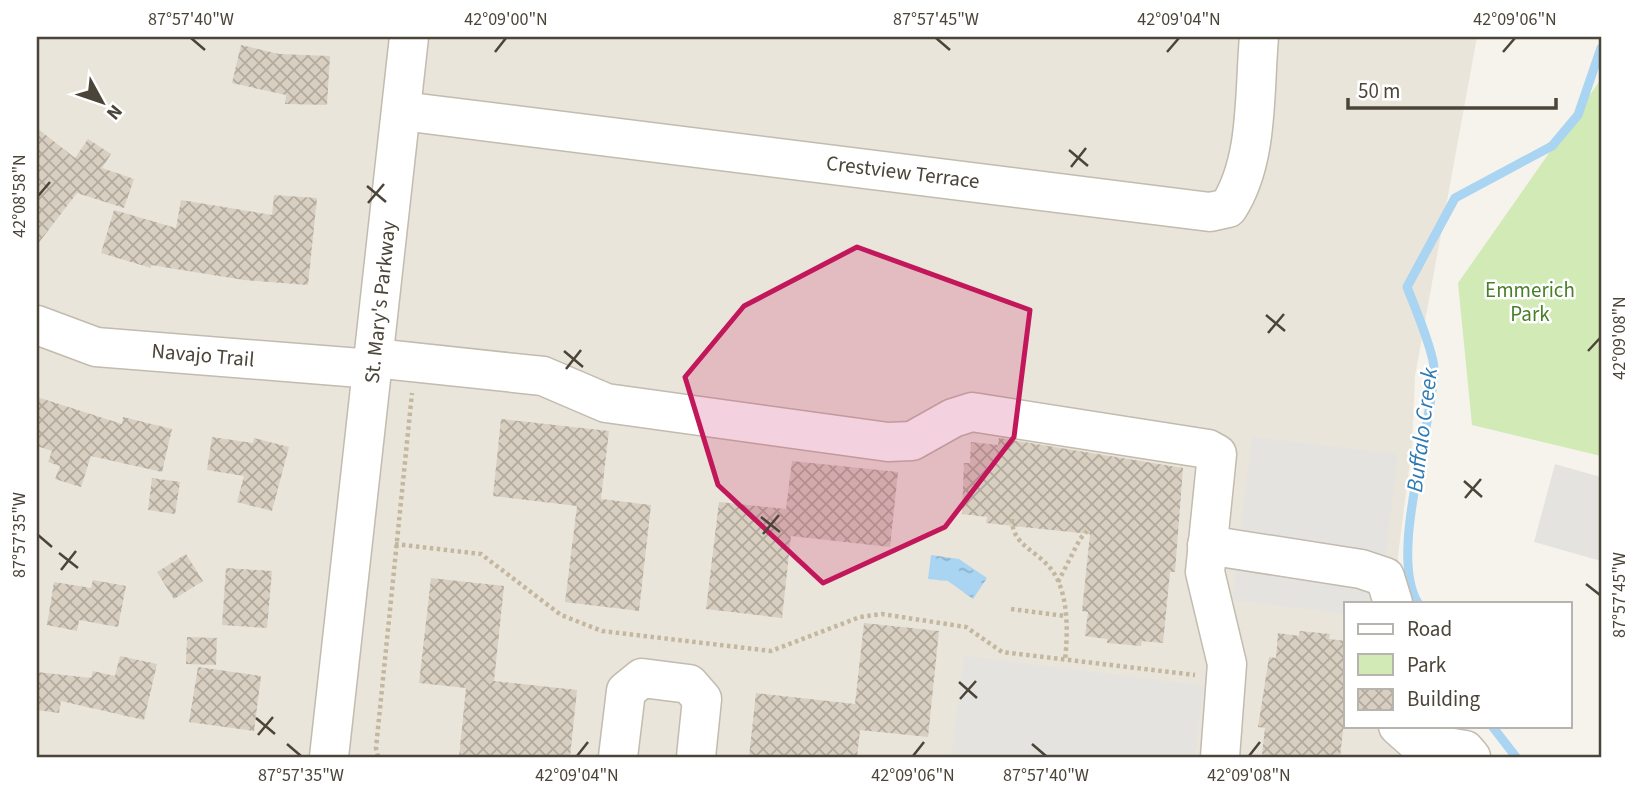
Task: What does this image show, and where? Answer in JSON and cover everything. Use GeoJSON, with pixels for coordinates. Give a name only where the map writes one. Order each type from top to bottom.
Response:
{"type":"FeatureCollection","features":[{"type":"Feature","properties":{"kind":"street","name":"St. Mary's Parkway"},"geometry":{"type":"LineString","coordinates":[[329,757],[409,37]]}},
{"type":"Feature","properties":{"kind":"street","name":"Crestview Terrace"},"geometry":{"type":"LineString","coordinates":[[402,111],[1210,212],[1228,208],[1240,189],[1248,161],[1259,37]]}},
{"type":"Feature","properties":{"kind":"street","name":"Navajo Trail"},"geometry":{"type":"LineString","coordinates":[[37,325],[96,347],[543,376],[606,403],[888,442],[912,441],[953,418],[972,412],[1193,445],[1217,454],[1208,545]]}},
{"type":"Feature","properties":{"kind":"street","name":"St. Mary's Parkway"},"geometry":{"type":"LineString","coordinates":[[303,757],[340,549],[355,526]]}},
{"type":"Feature","properties":{"kind":"street"},"geometry":{"type":"LineString","coordinates":[[1220,757],[1227,664],[1205,572],[1208,545],[1373,573],[1385,577],[1393,602]]}},
{"type":"Feature","properties":{"kind":"street"},"geometry":{"type":"LineString","coordinates":[[618,757],[626,691],[642,678],[689,684],[702,699],[696,757]]}},
{"type":"Feature","properties":{"kind":"street"},"geometry":{"type":"LineString","coordinates":[[1400,728],[1416,742],[1465,750],[1471,757]]}},
{"type":"Feature","properties":{"kind":"path"},"geometry":{"type":"LineString","coordinates":[[378,757],[376,748],[412,389]]}},
{"type":"Feature","properties":{"kind":"path"},"geometry":{"type":"LineString","coordinates":[[1012,519],[1015,537],[1050,568],[1058,583],[1065,616],[1065,660]]}},
{"type":"Feature","properties":{"kind":"path"},"geometry":{"type":"LineString","coordinates":[[1058,583],[1087,531]]}},
{"type":"Feature","properties":{"kind":"path"},"geometry":{"type":"LineString","coordinates":[[396,544],[481,555],[561,615],[602,631],[771,651],[860,617],[882,614],[966,627],[1002,652],[1227,679]]}},
{"type":"Feature","properties":{"kind":"path"},"geometry":{"type":"LineString","coordinates":[[1011,609],[1065,616]]}},
{"type":"Feature","properties":{"kind":"highlighted area"},"geometry":{"type":"Polygon","coordinates":[[[857,247],[1030,310],[1014,437],[945,527],[823,583],[718,485],[685,377],[744,306],[857,247]]]}},
{"type":"Feature","properties":{"kind":"shaded area"},"geometry":{"type":"Polygon","coordinates":[[[37,37],[1477,37],[1415,376],[1412,446],[1398,556],[1400,602],[1344,602],[1344,728],[1452,728],[1487,757],[37,757],[37,37]]]}},
{"type":"Feature","properties":{"kind":"shaded area"},"geometry":{"type":"Polygon","coordinates":[[[1252,437],[1398,454],[1380,602],[1344,602],[1344,614],[1232,600],[1252,437]]]}},
{"type":"Feature","properties":{"kind":"shaded area"},"geometry":{"type":"Polygon","coordinates":[[[1555,464],[1601,477],[1601,561],[1534,542],[1555,464]]]}},
{"type":"Feature","properties":{"kind":"shaded area"},"geometry":{"type":"Polygon","coordinates":[[[964,656],[1204,686],[1195,757],[951,757],[964,656]]]}},
{"type":"Feature","properties":{"kind":"green space","name":"Emmerich Park"},"geometry":{"type":"Polygon","coordinates":[[[1601,79],[1601,456],[1472,425],[1458,283],[1601,79]]]}},
{"type":"Feature","properties":{"kind":"water"},"geometry":{"type":"Polygon","coordinates":[[[931,555],[959,559],[987,578],[973,599],[948,581],[928,579],[931,555]]]}},
{"type":"Feature","properties":{"kind":"building"},"geometry":{"type":"Polygon","coordinates":[[[241,45],[279,54],[330,56],[327,105],[285,104],[286,95],[232,83],[241,45]]]}},
{"type":"Feature","properties":{"kind":"building"},"geometry":{"type":"Polygon","coordinates":[[[37,128],[75,158],[88,139],[111,154],[102,168],[134,179],[124,208],[77,193],[37,245],[37,128]]]}},
{"type":"Feature","properties":{"kind":"building"},"geometry":{"type":"Polygon","coordinates":[[[274,195],[317,198],[308,285],[244,280],[151,265],[151,268],[101,253],[114,210],[176,228],[181,200],[272,215],[274,195]]]}},
{"type":"Feature","properties":{"kind":"building"},"geometry":{"type":"Polygon","coordinates":[[[37,397],[122,424],[123,417],[172,429],[162,472],[91,456],[81,487],[55,479],[60,466],[48,462],[52,451],[37,446],[37,397]]]}},
{"type":"Feature","properties":{"kind":"building"},"geometry":{"type":"Polygon","coordinates":[[[501,419],[609,431],[601,499],[651,505],[639,611],[565,602],[577,506],[493,496],[501,419]]]}},
{"type":"Feature","properties":{"kind":"building"},"geometry":{"type":"Polygon","coordinates":[[[212,437],[253,443],[254,438],[289,447],[272,511],[237,502],[244,476],[207,470],[212,437]]]}},
{"type":"Feature","properties":{"kind":"building"},"geometry":{"type":"Polygon","coordinates":[[[999,438],[1183,468],[1175,572],[1170,572],[1163,643],[1142,641],[1141,646],[1107,643],[1107,639],[1085,636],[1088,612],[1082,611],[1090,534],[986,523],[987,517],[962,514],[964,463],[970,463],[971,442],[998,445],[999,438]]]}},
{"type":"Feature","properties":{"kind":"building"},"geometry":{"type":"Polygon","coordinates":[[[792,461],[898,472],[890,547],[791,536],[782,618],[706,609],[719,502],[786,509],[792,461]]]}},
{"type":"Feature","properties":{"kind":"building"},"geometry":{"type":"Polygon","coordinates":[[[152,478],[180,482],[175,514],[148,510],[152,478]]]}},
{"type":"Feature","properties":{"kind":"building"},"geometry":{"type":"Polygon","coordinates":[[[186,554],[203,581],[174,599],[157,572],[186,554]]]}},
{"type":"Feature","properties":{"kind":"building"},"geometry":{"type":"Polygon","coordinates":[[[226,568],[272,571],[267,628],[222,625],[226,568]]]}},
{"type":"Feature","properties":{"kind":"building"},"geometry":{"type":"Polygon","coordinates":[[[431,578],[504,586],[494,681],[577,690],[570,757],[459,757],[466,688],[419,683],[431,578]]]}},
{"type":"Feature","properties":{"kind":"building"},"geometry":{"type":"Polygon","coordinates":[[[93,580],[126,586],[118,627],[79,620],[77,631],[47,625],[54,582],[91,588],[93,580]]]}},
{"type":"Feature","properties":{"kind":"building"},"geometry":{"type":"Polygon","coordinates":[[[864,623],[939,631],[928,737],[860,730],[857,757],[749,757],[756,693],[855,704],[864,623]]]}},
{"type":"Feature","properties":{"kind":"building"},"geometry":{"type":"Polygon","coordinates":[[[1300,631],[1330,634],[1329,639],[1344,641],[1344,722],[1340,757],[1269,757],[1262,754],[1265,728],[1258,727],[1269,657],[1276,658],[1278,633],[1299,636],[1300,631]]]}},
{"type":"Feature","properties":{"kind":"building"},"geometry":{"type":"Polygon","coordinates":[[[187,637],[217,638],[216,665],[186,664],[187,637]]]}},
{"type":"Feature","properties":{"kind":"building"},"geometry":{"type":"Polygon","coordinates":[[[120,656],[157,664],[144,720],[61,701],[59,713],[37,710],[37,672],[91,678],[93,671],[115,676],[120,656]]]}},
{"type":"Feature","properties":{"kind":"building"},"geometry":{"type":"Polygon","coordinates":[[[198,667],[261,676],[254,731],[189,722],[198,667]]]}},
{"type":"Feature","properties":{"kind":"waterway","name":"Buffalo Creek"},"geometry":{"type":"LineString","coordinates":[[1418,602],[1410,582],[1410,523],[1434,369],[1427,340],[1407,287],[1455,198],[1552,146],[1578,115],[1601,48]]}},
{"type":"Feature","properties":{"kind":"waterway","name":"Buffalo Creek"},"geometry":{"type":"LineString","coordinates":[[1494,728],[1516,757]]}}]}
